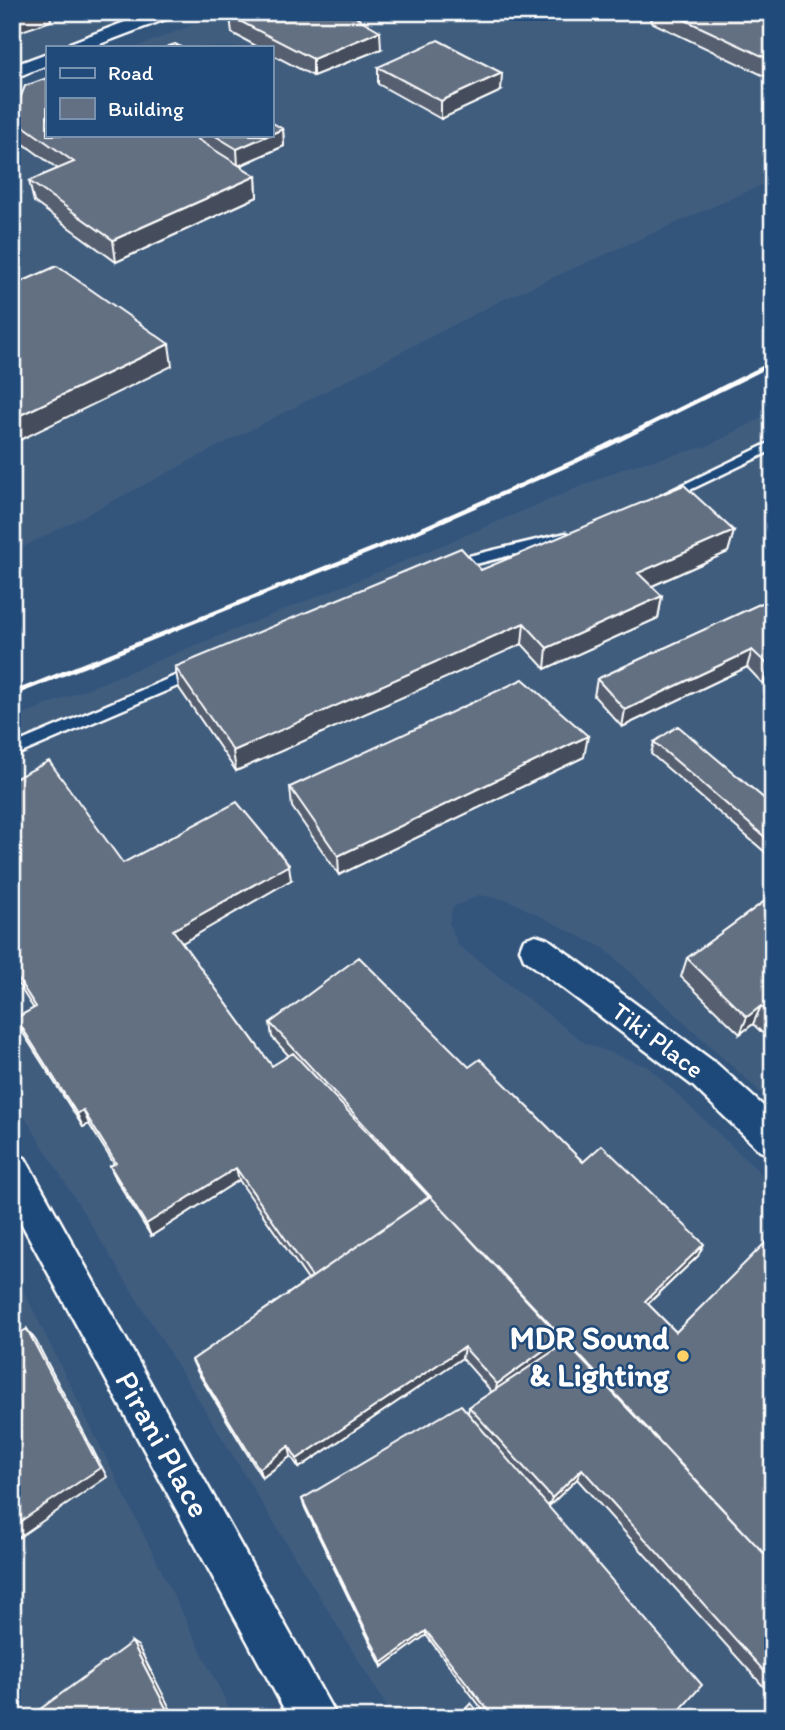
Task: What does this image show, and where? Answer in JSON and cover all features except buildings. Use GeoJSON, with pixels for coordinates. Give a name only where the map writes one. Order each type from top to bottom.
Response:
{"type":"FeatureCollection","features":[{"type":"Feature","properties":{"kind":"street"},"geometry":{"type":"LineString","coordinates":[[79,46],[168,12]]}},
{"type":"Feature","properties":{"kind":"street"},"geometry":{"type":"LineString","coordinates":[[12,73],[46,58]]}},
{"type":"Feature","properties":{"kind":"street","name":"Tiki Place"},"geometry":{"type":"LineString","coordinates":[[537,949],[705,1075],[773,1139]]}},
{"type":"Feature","properties":{"kind":"street","name":"Pirani Place"},"geometry":{"type":"LineString","coordinates":[[12,1170],[314,1718]]}},
{"type":"Feature","properties":{"kind":"lane"},"geometry":{"type":"LineString","coordinates":[[653,501],[773,445]]}},
{"type":"Feature","properties":{"kind":"lane"},"geometry":{"type":"LineString","coordinates":[[435,570],[475,558],[554,542],[579,532]]}},
{"type":"Feature","properties":{"kind":"lane"},"geometry":{"type":"LineString","coordinates":[[12,751],[204,668]]}},
{"type":"Feature","properties":{"kind":"shaded area"},"geometry":{"type":"Polygon","coordinates":[[[12,12],[147,12],[58,46],[46,46],[46,50],[12,64],[12,12]]]}},
{"type":"Feature","properties":{"kind":"shaded area"},"geometry":{"type":"Polygon","coordinates":[[[227,12],[773,12],[773,180],[500,301],[12,553],[12,97],[46,81],[46,136],[273,136],[273,46],[139,46],[227,12]]]}},
{"type":"Feature","properties":{"kind":"shaded area"},"geometry":{"type":"Polygon","coordinates":[[[773,412],[773,1104],[605,949],[508,900],[479,895],[453,907],[449,923],[458,945],[585,1043],[648,1067],[773,1185],[773,1718],[394,1718],[12,1096],[12,719],[383,570],[627,467],[708,446],[773,412]]]}},
{"type":"Feature","properties":{"kind":"shaded area"},"geometry":{"type":"Polygon","coordinates":[[[12,1267],[234,1718],[12,1718],[12,1267]]]}},
{"type":"Feature","properties":{"kind":"railway"},"geometry":{"type":"LineString","coordinates":[[88,664],[411,534],[576,461],[773,363]]}},
{"type":"Feature","properties":{"kind":"railway"},"geometry":{"type":"LineString","coordinates":[[12,694],[92,662]]}},
{"type":"Feature","properties":{"kind":"place","name":"MDR Sound & Lighting"},"geometry":{"type":"Point","coordinates":[683,1356]}}]}
